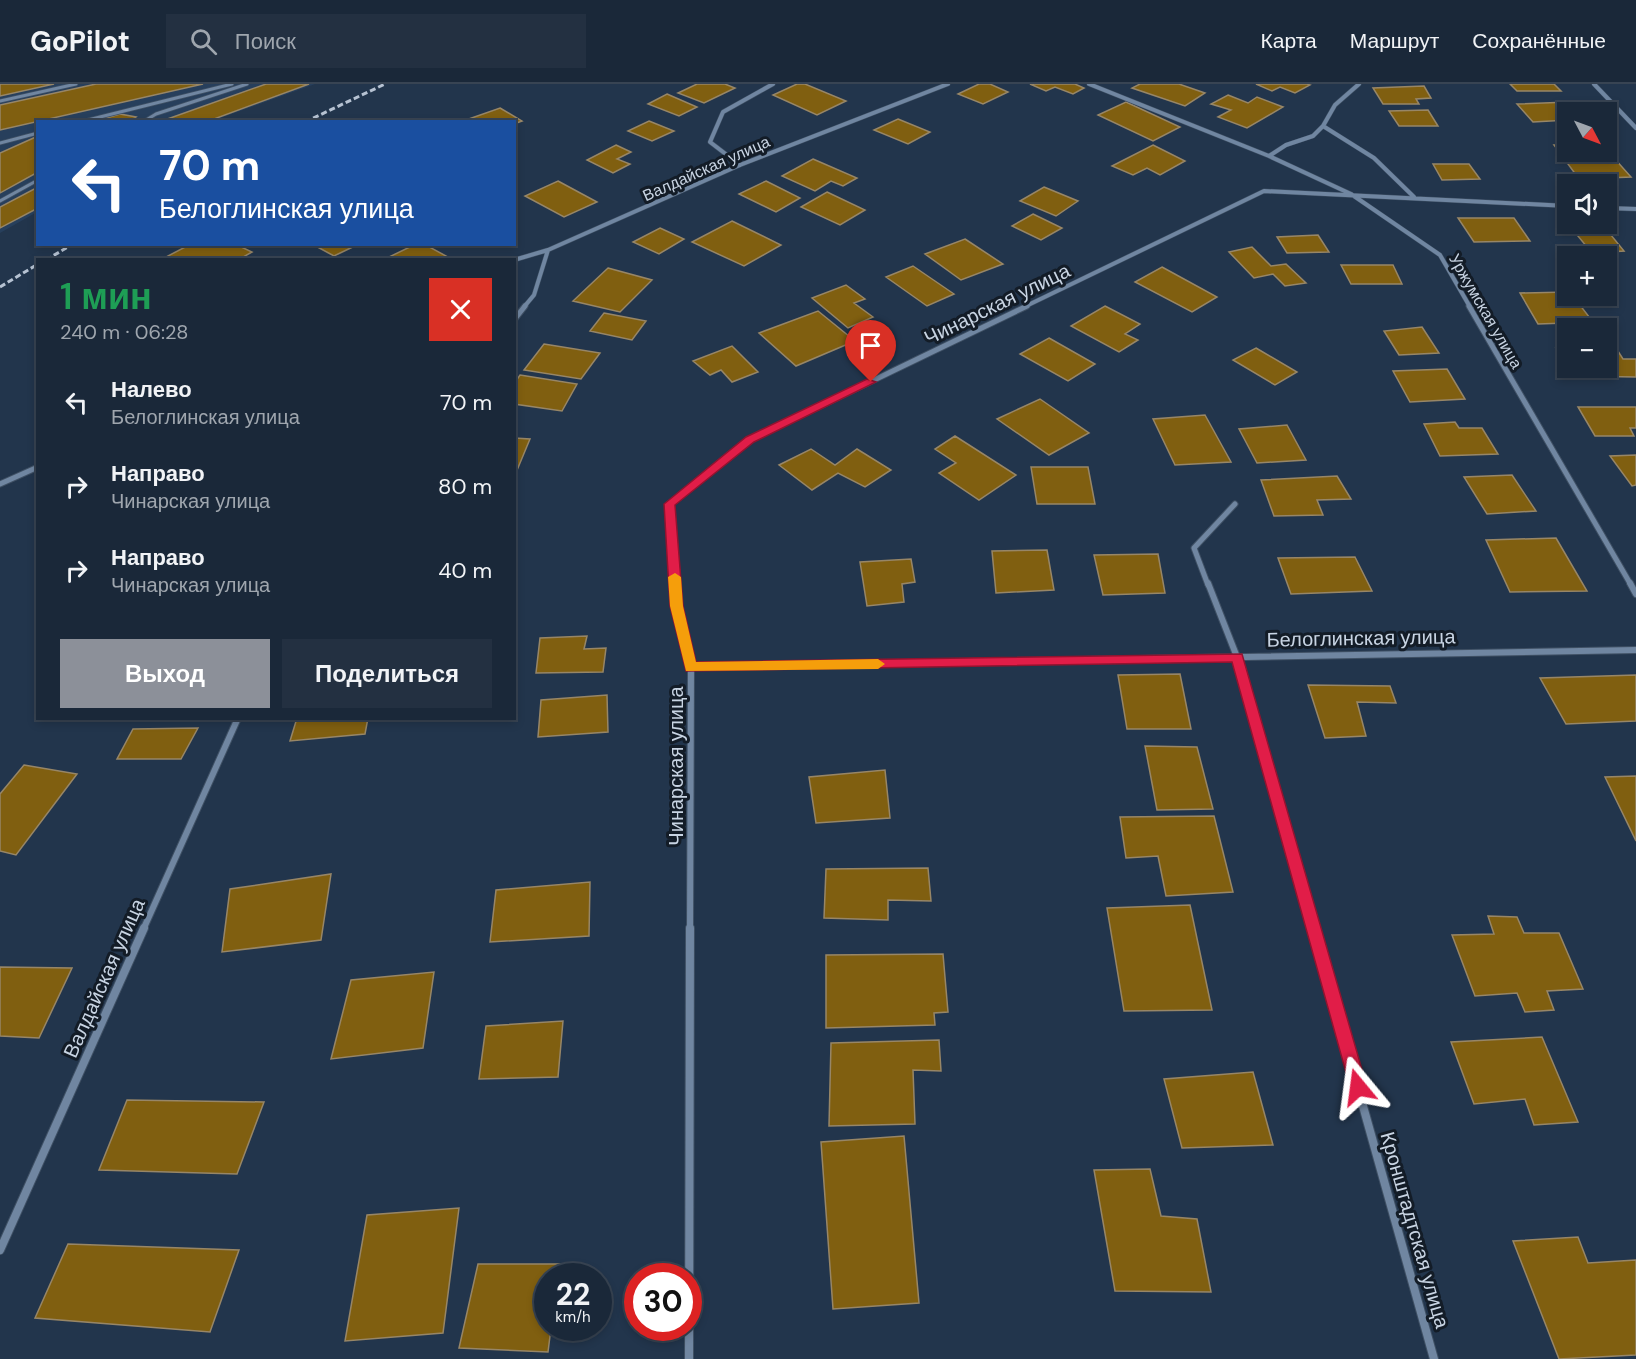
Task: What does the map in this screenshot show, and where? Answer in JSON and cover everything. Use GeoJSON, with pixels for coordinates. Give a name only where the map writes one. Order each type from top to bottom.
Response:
{"type":"FeatureCollection","features":[{"type":"Feature","properties":{"kind":"street"},"geometry":{"type":"LineString","coordinates":[[740,165],[710,142],[723,112],[773,84]]}},
{"type":"Feature","properties":{"kind":"street","name":"Валдайская улица"},"geometry":{"type":"LineString","coordinates":[[516,259],[548,250],[740,165],[948,84]]}},
{"type":"Feature","properties":{"kind":"street","name":"Уржумская улица"},"geometry":{"type":"LineString","coordinates":[[1089,84],[1269,156],[1351,194],[1440,255],[1636,594]]}},
{"type":"Feature","properties":{"kind":"street"},"geometry":{"type":"LineString","coordinates":[[1269,156],[1286,145],[1313,135],[1323,126],[1335,105],[1359,84]]}},
{"type":"Feature","properties":{"kind":"street"},"geometry":{"type":"LineString","coordinates":[[1594,84],[1636,128]]}},
{"type":"Feature","properties":{"kind":"street"},"geometry":{"type":"LineString","coordinates":[[1323,126],[1374,158],[1414,197]]}},
{"type":"Feature","properties":{"kind":"street","name":"Чинарская улица"},"geometry":{"type":"LineString","coordinates":[[689,1359],[691,667],[677,606],[669,504],[750,440],[1264,191],[1557,205]]}},
{"type":"Feature","properties":{"kind":"street"},"geometry":{"type":"LineString","coordinates":[[1617,208],[1636,209]]}},
{"type":"Feature","properties":{"kind":"street"},"geometry":{"type":"LineString","coordinates":[[516,317],[534,294],[548,250]]}},
{"type":"Feature","properties":{"kind":"street"},"geometry":{"type":"LineString","coordinates":[[0,484],[36,468]]}},
{"type":"Feature","properties":{"kind":"street","name":"Кронштадтская улица"},"geometry":{"type":"LineString","coordinates":[[1234,504],[1194,548],[1237,657],[1434,1359]]}},
{"type":"Feature","properties":{"kind":"street","name":"Белоглинская улица"},"geometry":{"type":"LineString","coordinates":[[691,667],[1636,650]]}},
{"type":"Feature","properties":{"kind":"street","name":"Валдайская улица"},"geometry":{"type":"LineString","coordinates":[[0,1250],[237,720]]}},
{"type":"Feature","properties":{"kind":"lane"},"geometry":{"type":"LineString","coordinates":[[0,100],[76,84]]}},
{"type":"Feature","properties":{"kind":"lane"},"geometry":{"type":"LineString","coordinates":[[88,120],[232,84]]}},
{"type":"Feature","properties":{"kind":"lane"},"geometry":{"type":"LineString","coordinates":[[146,120],[156,114],[247,84]]}},
{"type":"Feature","properties":{"kind":"lane"},"geometry":{"type":"LineString","coordinates":[[0,143],[36,134]]}},
{"type":"Feature","properties":{"kind":"lane"},"geometry":{"type":"LineString","coordinates":[[0,201],[36,181]]}},
{"type":"Feature","properties":{"kind":"shaded area"},"geometry":{"type":"Polygon","coordinates":[[[0,84],[315,84],[215,120],[36,120],[36,213],[0,233],[0,84]]]}},
{"type":"Feature","properties":{"kind":"building"},"geometry":{"type":"Polygon","coordinates":[[[0,84],[54,84],[0,96],[0,84]]]}},
{"type":"Feature","properties":{"kind":"building"},"geometry":{"type":"Polygon","coordinates":[[[96,84],[203,84],[0,130],[0,105],[96,84]]]}},
{"type":"Feature","properties":{"kind":"building"},"geometry":{"type":"Polygon","coordinates":[[[266,84],[309,84],[211,120],[165,120],[266,84]]]}},
{"type":"Feature","properties":{"kind":"building"},"geometry":{"type":"Polygon","coordinates":[[[697,84],[725,84],[735,88],[704,103],[678,93],[697,84]]]}},
{"type":"Feature","properties":{"kind":"building"},"geometry":{"type":"Polygon","coordinates":[[[797,84],[805,84],[846,101],[817,115],[773,95],[797,84]]]}},
{"type":"Feature","properties":{"kind":"building"},"geometry":{"type":"Polygon","coordinates":[[[979,84],[990,84],[1008,92],[983,104],[958,94],[979,84]]]}},
{"type":"Feature","properties":{"kind":"building"},"geometry":{"type":"Polygon","coordinates":[[[1030,84],[1075,84],[1084,88],[1073,94],[1055,87],[1046,91],[1030,84]]]}},
{"type":"Feature","properties":{"kind":"building"},"geometry":{"type":"Polygon","coordinates":[[[1140,84],[1179,84],[1205,93],[1185,106],[1132,88],[1140,84]]]}},
{"type":"Feature","properties":{"kind":"building"},"geometry":{"type":"Polygon","coordinates":[[[1256,84],[1310,85],[1295,93],[1280,87],[1272,91],[1256,84]]]}},
{"type":"Feature","properties":{"kind":"building"},"geometry":{"type":"Polygon","coordinates":[[[1510,84],[1554,84],[1561,91],[1517,91],[1510,84]]]}},
{"type":"Feature","properties":{"kind":"building"},"geometry":{"type":"Polygon","coordinates":[[[1424,86],[1431,98],[1416,99],[1419,104],[1383,104],[1373,88],[1424,86]]]}},
{"type":"Feature","properties":{"kind":"building"},"geometry":{"type":"Polygon","coordinates":[[[667,94],[697,107],[679,116],[648,104],[667,94]]]}},
{"type":"Feature","properties":{"kind":"building"},"geometry":{"type":"Polygon","coordinates":[[[1228,95],[1248,103],[1257,97],[1283,107],[1247,128],[1218,117],[1231,110],[1211,104],[1228,95]]]}},
{"type":"Feature","properties":{"kind":"building"},"geometry":{"type":"Polygon","coordinates":[[[1126,102],[1180,127],[1153,141],[1098,115],[1126,102]]]}},
{"type":"Feature","properties":{"kind":"building"},"geometry":{"type":"Polygon","coordinates":[[[1557,102],[1557,121],[1533,122],[1517,104],[1557,102]]]}},
{"type":"Feature","properties":{"kind":"building"},"geometry":{"type":"Polygon","coordinates":[[[500,108],[522,121],[516,123],[516,120],[466,120],[500,108]]]}},
{"type":"Feature","properties":{"kind":"building"},"geometry":{"type":"Polygon","coordinates":[[[1428,110],[1438,126],[1399,126],[1389,111],[1428,110]]]}},
{"type":"Feature","properties":{"kind":"building"},"geometry":{"type":"Polygon","coordinates":[[[120,114],[136,117],[132,120],[99,120],[120,114]]]}},
{"type":"Feature","properties":{"kind":"building"},"geometry":{"type":"Polygon","coordinates":[[[898,119],[930,132],[908,144],[874,130],[898,119]]]}},
{"type":"Feature","properties":{"kind":"building"},"geometry":{"type":"Polygon","coordinates":[[[649,121],[674,131],[652,141],[628,131],[649,121]]]}},
{"type":"Feature","properties":{"kind":"building"},"geometry":{"type":"Polygon","coordinates":[[[36,137],[36,173],[0,193],[0,153],[36,137]]]}},
{"type":"Feature","properties":{"kind":"building"},"geometry":{"type":"Polygon","coordinates":[[[616,145],[631,152],[617,159],[630,164],[613,173],[587,160],[616,145]]]}},
{"type":"Feature","properties":{"kind":"building"},"geometry":{"type":"Polygon","coordinates":[[[1153,145],[1185,161],[1160,175],[1147,168],[1133,175],[1112,166],[1153,145]]]}},
{"type":"Feature","properties":{"kind":"building"},"geometry":{"type":"Polygon","coordinates":[[[813,159],[857,178],[843,186],[831,181],[815,191],[782,176],[813,159]]]}},
{"type":"Feature","properties":{"kind":"building"},"geometry":{"type":"Polygon","coordinates":[[[1617,161],[1631,177],[1617,178],[1617,174],[1575,174],[1566,162],[1617,161]]]}},
{"type":"Feature","properties":{"kind":"building"},"geometry":{"type":"Polygon","coordinates":[[[1433,164],[1469,164],[1480,179],[1442,180],[1433,164]]]}},
{"type":"Feature","properties":{"kind":"building"},"geometry":{"type":"Polygon","coordinates":[[[558,181],[597,202],[564,217],[525,196],[558,181]]]}},
{"type":"Feature","properties":{"kind":"building"},"geometry":{"type":"Polygon","coordinates":[[[766,181],[800,198],[776,212],[739,194],[766,181]]]}},
{"type":"Feature","properties":{"kind":"building"},"geometry":{"type":"Polygon","coordinates":[[[1044,187],[1078,201],[1056,216],[1020,201],[1044,187]]]}},
{"type":"Feature","properties":{"kind":"building"},"geometry":{"type":"Polygon","coordinates":[[[36,188],[36,209],[0,228],[0,207],[36,188]]]}},
{"type":"Feature","properties":{"kind":"building"},"geometry":{"type":"Polygon","coordinates":[[[827,192],[865,210],[840,225],[801,207],[827,192]]]}},
{"type":"Feature","properties":{"kind":"building"},"geometry":{"type":"Polygon","coordinates":[[[1033,214],[1062,228],[1041,240],[1012,226],[1033,214]]]}},
{"type":"Feature","properties":{"kind":"building"},"geometry":{"type":"Polygon","coordinates":[[[1458,218],[1514,218],[1530,241],[1474,242],[1458,218]]]}},
{"type":"Feature","properties":{"kind":"building"},"geometry":{"type":"Polygon","coordinates":[[[732,221],[781,245],[744,266],[692,242],[732,221]]]}},
{"type":"Feature","properties":{"kind":"building"},"geometry":{"type":"Polygon","coordinates":[[[660,228],[684,239],[659,254],[633,242],[660,228]]]}},
{"type":"Feature","properties":{"kind":"building"},"geometry":{"type":"Polygon","coordinates":[[[1576,234],[1610,234],[1624,251],[1617,251],[1617,246],[1586,246],[1576,234]]]}},
{"type":"Feature","properties":{"kind":"building"},"geometry":{"type":"Polygon","coordinates":[[[1318,235],[1329,252],[1287,253],[1277,237],[1318,235]]]}},
{"type":"Feature","properties":{"kind":"building"},"geometry":{"type":"Polygon","coordinates":[[[965,239],[1003,264],[961,280],[925,254],[965,239]]]}},
{"type":"Feature","properties":{"kind":"building"},"geometry":{"type":"Polygon","coordinates":[[[187,246],[239,246],[252,252],[242,258],[166,257],[187,246]]]}},
{"type":"Feature","properties":{"kind":"building"},"geometry":{"type":"Polygon","coordinates":[[[316,246],[355,246],[334,256],[316,246]]]}},
{"type":"Feature","properties":{"kind":"building"},"geometry":{"type":"Polygon","coordinates":[[[412,246],[428,246],[446,256],[442,258],[387,258],[412,246]]]}},
{"type":"Feature","properties":{"kind":"building"},"geometry":{"type":"Polygon","coordinates":[[[1252,247],[1271,266],[1286,264],[1306,283],[1285,286],[1273,274],[1254,278],[1229,252],[1252,247]]]}},
{"type":"Feature","properties":{"kind":"building"},"geometry":{"type":"Polygon","coordinates":[[[1341,265],[1393,265],[1402,284],[1351,284],[1341,265]]]}},
{"type":"Feature","properties":{"kind":"building"},"geometry":{"type":"Polygon","coordinates":[[[913,266],[954,294],[927,306],[886,277],[913,266]]]}},
{"type":"Feature","properties":{"kind":"building"},"geometry":{"type":"Polygon","coordinates":[[[1162,267],[1217,297],[1192,312],[1135,282],[1162,267]]]}},
{"type":"Feature","properties":{"kind":"building"},"geometry":{"type":"Polygon","coordinates":[[[608,268],[652,280],[620,312],[573,301],[608,268]]]}},
{"type":"Feature","properties":{"kind":"building"},"geometry":{"type":"Polygon","coordinates":[[[846,285],[865,299],[854,303],[873,317],[848,328],[812,298],[846,285]]]}},
{"type":"Feature","properties":{"kind":"building"},"geometry":{"type":"Polygon","coordinates":[[[1557,292],[1557,306],[1581,306],[1590,318],[1557,318],[1557,323],[1538,324],[1520,293],[1557,292]]]}},
{"type":"Feature","properties":{"kind":"building"},"geometry":{"type":"Polygon","coordinates":[[[1105,306],[1140,324],[1125,334],[1138,340],[1119,352],[1071,326],[1105,306]]]}},
{"type":"Feature","properties":{"kind":"building"},"geometry":{"type":"Polygon","coordinates":[[[818,311],[855,341],[796,366],[759,333],[818,311]]]}},
{"type":"Feature","properties":{"kind":"building"},"geometry":{"type":"Polygon","coordinates":[[[604,313],[646,321],[632,340],[590,331],[604,313]]]}},
{"type":"Feature","properties":{"kind":"building"},"geometry":{"type":"Polygon","coordinates":[[[1422,327],[1439,353],[1399,355],[1384,331],[1422,327]]]}},
{"type":"Feature","properties":{"kind":"building"},"geometry":{"type":"Polygon","coordinates":[[[1049,338],[1095,364],[1068,381],[1020,354],[1049,338]]]}},
{"type":"Feature","properties":{"kind":"building"},"geometry":{"type":"Polygon","coordinates":[[[544,344],[600,353],[581,379],[524,370],[544,344]]]}},
{"type":"Feature","properties":{"kind":"building"},"geometry":{"type":"Polygon","coordinates":[[[732,346],[758,372],[732,382],[721,370],[710,375],[693,361],[732,346]]]}},
{"type":"Feature","properties":{"kind":"building"},"geometry":{"type":"Polygon","coordinates":[[[1256,348],[1297,372],[1275,385],[1233,360],[1256,348]]]}},
{"type":"Feature","properties":{"kind":"building"},"geometry":{"type":"Polygon","coordinates":[[[1617,350],[1623,359],[1636,359],[1636,377],[1617,377],[1617,350]]]}},
{"type":"Feature","properties":{"kind":"building"},"geometry":{"type":"Polygon","coordinates":[[[1447,369],[1465,399],[1410,402],[1393,371],[1447,369]]]}},
{"type":"Feature","properties":{"kind":"building"},"geometry":{"type":"Polygon","coordinates":[[[520,375],[577,384],[562,411],[516,404],[516,381],[520,375]]]}},
{"type":"Feature","properties":{"kind":"building"},"geometry":{"type":"Polygon","coordinates":[[[1040,399],[1089,433],[1049,455],[997,419],[1040,399]]]}},
{"type":"Feature","properties":{"kind":"building"},"geometry":{"type":"Polygon","coordinates":[[[1578,407],[1636,407],[1636,428],[1630,428],[1634,436],[1595,436],[1578,407]]]}},
{"type":"Feature","properties":{"kind":"building"},"geometry":{"type":"Polygon","coordinates":[[[1205,415],[1231,462],[1175,465],[1153,419],[1205,415]]]}},
{"type":"Feature","properties":{"kind":"building"},"geometry":{"type":"Polygon","coordinates":[[[1455,422],[1459,428],[1482,428],[1498,454],[1440,456],[1424,424],[1455,422]]]}},
{"type":"Feature","properties":{"kind":"building"},"geometry":{"type":"Polygon","coordinates":[[[1287,425],[1306,460],[1257,463],[1239,429],[1287,425]]]}},
{"type":"Feature","properties":{"kind":"building"},"geometry":{"type":"Polygon","coordinates":[[[955,436],[1016,475],[979,500],[939,473],[956,463],[935,449],[955,436]]]}},
{"type":"Feature","properties":{"kind":"building"},"geometry":{"type":"Polygon","coordinates":[[[516,438],[530,439],[516,473],[516,438]]]}},
{"type":"Feature","properties":{"kind":"building"},"geometry":{"type":"Polygon","coordinates":[[[811,449],[835,465],[857,449],[891,470],[865,487],[838,473],[812,490],[779,465],[811,449]]]}},
{"type":"Feature","properties":{"kind":"building"},"geometry":{"type":"Polygon","coordinates":[[[1636,455],[1636,485],[1632,486],[1610,456],[1636,455]]]}},
{"type":"Feature","properties":{"kind":"building"},"geometry":{"type":"Polygon","coordinates":[[[1031,467],[1088,467],[1095,504],[1037,504],[1031,467]]]}},
{"type":"Feature","properties":{"kind":"building"},"geometry":{"type":"Polygon","coordinates":[[[1512,475],[1536,511],[1487,514],[1464,477],[1512,475]]]}},
{"type":"Feature","properties":{"kind":"building"},"geometry":{"type":"Polygon","coordinates":[[[1337,476],[1351,499],[1317,500],[1323,515],[1274,516],[1261,480],[1337,476]]]}},
{"type":"Feature","properties":{"kind":"building"},"geometry":{"type":"Polygon","coordinates":[[[1556,538],[1587,591],[1510,592],[1486,540],[1556,538]]]}},
{"type":"Feature","properties":{"kind":"building"},"geometry":{"type":"Polygon","coordinates":[[[1047,550],[1054,590],[996,593],[992,551],[1047,550]]]}},
{"type":"Feature","properties":{"kind":"building"},"geometry":{"type":"Polygon","coordinates":[[[1158,554],[1165,593],[1103,595],[1094,555],[1158,554]]]}},
{"type":"Feature","properties":{"kind":"building"},"geometry":{"type":"Polygon","coordinates":[[[1355,557],[1372,591],[1291,594],[1278,558],[1355,557]]]}},
{"type":"Feature","properties":{"kind":"building"},"geometry":{"type":"Polygon","coordinates":[[[911,559],[915,582],[902,584],[904,602],[867,606],[860,562],[911,559]]]}},
{"type":"Feature","properties":{"kind":"building"},"geometry":{"type":"Polygon","coordinates":[[[587,636],[584,649],[606,648],[603,672],[536,673],[540,638],[587,636]]]}},
{"type":"Feature","properties":{"kind":"building"},"geometry":{"type":"Polygon","coordinates":[[[1180,674],[1191,729],[1127,729],[1118,675],[1180,674]]]}},
{"type":"Feature","properties":{"kind":"building"},"geometry":{"type":"Polygon","coordinates":[[[1636,675],[1636,721],[1566,724],[1540,678],[1636,675]]]}},
{"type":"Feature","properties":{"kind":"building"},"geometry":{"type":"Polygon","coordinates":[[[1308,685],[1390,686],[1396,703],[1357,702],[1366,736],[1325,738],[1308,685]]]}},
{"type":"Feature","properties":{"kind":"building"},"geometry":{"type":"Polygon","coordinates":[[[607,695],[608,732],[538,737],[541,700],[607,695]]]}},
{"type":"Feature","properties":{"kind":"building"},"geometry":{"type":"Polygon","coordinates":[[[296,720],[368,720],[365,734],[290,741],[296,720]]]}},
{"type":"Feature","properties":{"kind":"building"},"geometry":{"type":"Polygon","coordinates":[[[198,728],[181,759],[117,759],[133,729],[198,728]]]}},
{"type":"Feature","properties":{"kind":"building"},"geometry":{"type":"Polygon","coordinates":[[[1145,746],[1197,747],[1213,809],[1157,810],[1145,746]]]}},
{"type":"Feature","properties":{"kind":"building"},"geometry":{"type":"Polygon","coordinates":[[[24,765],[77,774],[16,855],[0,851],[0,794],[24,765]]]}},
{"type":"Feature","properties":{"kind":"building"},"geometry":{"type":"Polygon","coordinates":[[[885,770],[890,818],[816,823],[809,777],[885,770]]]}},
{"type":"Feature","properties":{"kind":"building"},"geometry":{"type":"Polygon","coordinates":[[[1636,776],[1636,841],[1605,777],[1636,776]]]}},
{"type":"Feature","properties":{"kind":"building"},"geometry":{"type":"Polygon","coordinates":[[[1214,816],[1233,892],[1166,896],[1158,856],[1126,858],[1120,817],[1214,816]]]}},
{"type":"Feature","properties":{"kind":"building"},"geometry":{"type":"Polygon","coordinates":[[[928,868],[931,901],[888,900],[888,920],[824,918],[826,869],[928,868]]]}},
{"type":"Feature","properties":{"kind":"building"},"geometry":{"type":"Polygon","coordinates":[[[331,874],[321,940],[222,952],[230,889],[331,874]]]}},
{"type":"Feature","properties":{"kind":"building"},"geometry":{"type":"Polygon","coordinates":[[[590,882],[589,936],[490,942],[496,890],[590,882]]]}},
{"type":"Feature","properties":{"kind":"building"},"geometry":{"type":"Polygon","coordinates":[[[1190,905],[1212,1010],[1124,1011],[1107,908],[1190,905]]]}},
{"type":"Feature","properties":{"kind":"building"},"geometry":{"type":"Polygon","coordinates":[[[1488,916],[1517,917],[1524,933],[1559,933],[1583,989],[1547,991],[1554,1010],[1525,1012],[1517,993],[1475,996],[1452,935],[1494,934],[1488,916]]]}},
{"type":"Feature","properties":{"kind":"building"},"geometry":{"type":"Polygon","coordinates":[[[943,954],[948,1012],[934,1013],[935,1025],[826,1028],[826,955],[943,954]]]}},
{"type":"Feature","properties":{"kind":"building"},"geometry":{"type":"Polygon","coordinates":[[[0,967],[72,968],[39,1038],[0,1036],[0,967]]]}},
{"type":"Feature","properties":{"kind":"building"},"geometry":{"type":"Polygon","coordinates":[[[434,972],[423,1048],[331,1059],[351,980],[434,972]]]}},
{"type":"Feature","properties":{"kind":"building"},"geometry":{"type":"Polygon","coordinates":[[[563,1021],[558,1077],[479,1079],[486,1026],[563,1021]]]}},
{"type":"Feature","properties":{"kind":"building"},"geometry":{"type":"Polygon","coordinates":[[[1542,1037],[1578,1122],[1534,1125],[1525,1099],[1474,1104],[1451,1042],[1542,1037]]]}},
{"type":"Feature","properties":{"kind":"building"},"geometry":{"type":"Polygon","coordinates":[[[939,1040],[941,1071],[913,1070],[915,1124],[829,1126],[831,1043],[939,1040]]]}},
{"type":"Feature","properties":{"kind":"building"},"geometry":{"type":"Polygon","coordinates":[[[1253,1072],[1273,1145],[1182,1148],[1164,1079],[1253,1072]]]}},
{"type":"Feature","properties":{"kind":"building"},"geometry":{"type":"Polygon","coordinates":[[[127,1100],[264,1102],[237,1174],[99,1170],[127,1100]]]}},
{"type":"Feature","properties":{"kind":"building"},"geometry":{"type":"Polygon","coordinates":[[[904,1136],[919,1303],[833,1309],[821,1142],[904,1136]]]}},
{"type":"Feature","properties":{"kind":"building"},"geometry":{"type":"Polygon","coordinates":[[[1150,1169],[1161,1216],[1197,1219],[1211,1292],[1115,1291],[1094,1170],[1150,1169]]]}},
{"type":"Feature","properties":{"kind":"building"},"geometry":{"type":"Polygon","coordinates":[[[459,1208],[443,1333],[345,1341],[367,1215],[459,1208]]]}},
{"type":"Feature","properties":{"kind":"building"},"geometry":{"type":"Polygon","coordinates":[[[1578,1237],[1588,1263],[1636,1260],[1636,1355],[1559,1359],[1513,1241],[1578,1237]]]}},
{"type":"Feature","properties":{"kind":"building"},"geometry":{"type":"Polygon","coordinates":[[[68,1244],[239,1250],[210,1332],[35,1318],[68,1244]]]}},
{"type":"Feature","properties":{"kind":"building"},"geometry":{"type":"Polygon","coordinates":[[[478,1264],[534,1264],[534,1341],[549,1341],[548,1352],[459,1348],[478,1264]]]}},
{"type":"Feature","properties":{"kind":"railway"},"geometry":{"type":"LineString","coordinates":[[309,120],[385,84]]}},
{"type":"Feature","properties":{"kind":"railway"},"geometry":{"type":"LineString","coordinates":[[49,258],[70,246]]}},
{"type":"Feature","properties":{"kind":"railway"},"geometry":{"type":"LineString","coordinates":[[0,287],[36,265]]}},
{"type":"Feature","properties":{"kind":"slow traffic"},"geometry":{"type":"LineString","coordinates":[[675,577],[677,606],[691,667],[878,664]]}},
{"type":"Feature","properties":{"kind":"route"},"geometry":{"type":"LineString","coordinates":[[871,382],[750,440],[669,504],[677,606],[691,667],[1237,657],[1358,1087]]}}]}
